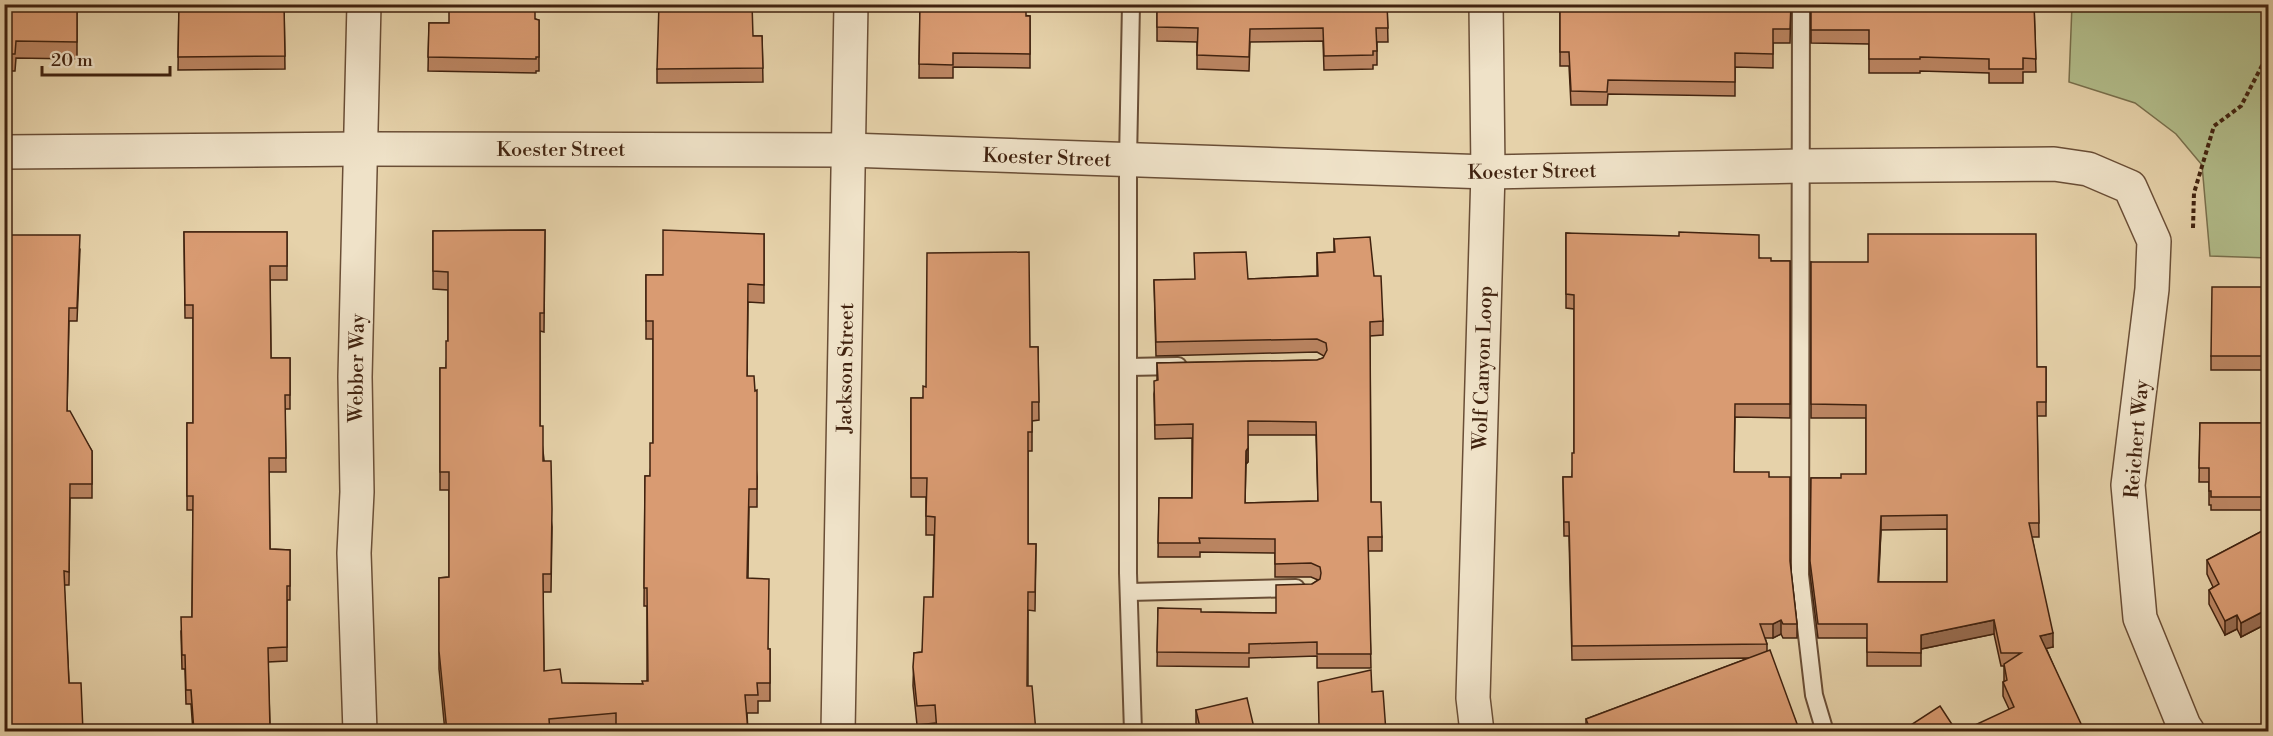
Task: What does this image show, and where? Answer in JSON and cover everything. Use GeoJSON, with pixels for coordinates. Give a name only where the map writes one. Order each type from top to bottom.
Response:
{"type":"FeatureCollection","features":[{"type":"Feature","properties":{"kind":"street","name":"Webber Way"},"geometry":{"type":"LineString","coordinates":[[360,732],[354,553],[357,492],[355,377],[364,4]]}},
{"type":"Feature","properties":{"kind":"street","name":"Jackson Street"},"geometry":{"type":"LineString","coordinates":[[838,732],[851,4]]}},
{"type":"Feature","properties":{"kind":"street","name":"Wolf Canyon Loop"},"geometry":{"type":"LineString","coordinates":[[1477,732],[1473,698],[1488,172],[1486,4]]}},
{"type":"Feature","properties":{"kind":"street","name":"Koester Street"},"geometry":{"type":"LineString","coordinates":[[4,152],[361,149],[848,150],[1488,172],[2054,164],[2088,169]]}},
{"type":"Feature","properties":{"kind":"street","name":"Reichert Way"},"geometry":{"type":"LineString","coordinates":[[2088,169],[2130,187],[2154,242],[2152,289],[2128,485],[2140,618],[2188,732]]}},
{"type":"Feature","properties":{"kind":"lane"},"geometry":{"type":"LineString","coordinates":[[1131,4],[1128,367],[1129,592],[1133,732]]}},
{"type":"Feature","properties":{"kind":"lane"},"geometry":{"type":"LineString","coordinates":[[1801,4],[1800,574],[1814,695],[1825,732]]}},
{"type":"Feature","properties":{"kind":"lane"},"geometry":{"type":"LineString","coordinates":[[1128,367],[1199,365]]}},
{"type":"Feature","properties":{"kind":"lane"},"geometry":{"type":"LineString","coordinates":[[1129,592],[1311,587]]}},
{"type":"Feature","properties":{"kind":"path"},"geometry":{"type":"LineString","coordinates":[[2192,239],[2194,193],[2214,126],[2241,106],[2268,54]]}},
{"type":"Feature","properties":{"kind":"green space"},"geometry":{"type":"Polygon","coordinates":[[[2264,4],[2268,10],[2268,258],[2210,256],[2202,165],[2176,134],[2135,103],[2069,82],[2072,5],[2264,4]]]}},
{"type":"Feature","properties":{"kind":"building"},"geometry":{"type":"Polygon","coordinates":[[[4,4],[77,4],[77,42],[16,41],[15,54],[4,54],[4,4]]]}},
{"type":"Feature","properties":{"kind":"building"},"geometry":{"type":"Polygon","coordinates":[[[179,4],[284,4],[285,56],[178,57],[179,4]]]}},
{"type":"Feature","properties":{"kind":"building"},"geometry":{"type":"Polygon","coordinates":[[[449,4],[535,4],[535,19],[539,20],[539,57],[536,59],[428,57],[429,23],[449,23],[449,4]]]}},
{"type":"Feature","properties":{"kind":"building"},"geometry":{"type":"Polygon","coordinates":[[[659,4],[752,4],[753,36],[762,36],[763,68],[657,69],[659,4]]]}},
{"type":"Feature","properties":{"kind":"building"},"geometry":{"type":"Polygon","coordinates":[[[920,4],[1026,4],[1026,16],[1030,16],[1030,54],[953,53],[953,65],[919,64],[920,4]]]}},
{"type":"Feature","properties":{"kind":"building"},"geometry":{"type":"Polygon","coordinates":[[[1157,4],[1387,4],[1388,28],[1376,28],[1377,51],[1373,51],[1373,55],[1324,56],[1323,28],[1250,29],[1249,57],[1197,55],[1198,28],[1157,27],[1157,4]]]}},
{"type":"Feature","properties":{"kind":"building"},"geometry":{"type":"Polygon","coordinates":[[[1571,4],[1791,4],[1790,29],[1773,29],[1773,54],[1735,53],[1735,82],[1608,80],[1607,92],[1571,91],[1569,52],[1560,52],[1560,7],[1571,7],[1571,4]]]}},
{"type":"Feature","properties":{"kind":"building"},"geometry":{"type":"Polygon","coordinates":[[[1811,4],[2034,4],[2036,59],[2023,58],[2023,69],[1989,69],[1989,59],[1920,57],[1920,59],[1869,59],[1869,30],[1811,30],[1811,4]]]}},
{"type":"Feature","properties":{"kind":"building"},"geometry":{"type":"Polygon","coordinates":[[[545,230],[544,313],[540,313],[540,426],[543,426],[543,461],[551,461],[552,509],[551,574],[543,574],[544,671],[560,669],[562,683],[643,684],[642,681],[648,681],[647,588],[644,588],[645,476],[650,476],[650,443],[653,443],[653,321],[646,321],[646,275],[663,275],[663,230],[764,234],[764,285],[748,284],[747,376],[754,376],[755,391],[757,390],[757,489],[749,489],[747,578],[769,579],[770,683],[757,683],[758,695],[745,695],[748,732],[643,732],[643,729],[616,729],[616,713],[549,719],[550,732],[447,732],[439,651],[439,578],[449,577],[449,472],[440,472],[440,368],[446,368],[448,272],[433,271],[433,231],[545,230]]]}},
{"type":"Feature","properties":{"kind":"building"},"geometry":{"type":"Polygon","coordinates":[[[184,232],[287,232],[287,266],[270,266],[271,358],[290,358],[290,395],[285,395],[286,458],[269,458],[270,549],[290,550],[290,586],[287,586],[287,647],[268,648],[270,728],[274,727],[274,732],[194,732],[191,690],[186,690],[181,617],[192,617],[193,496],[187,496],[187,423],[193,423],[193,305],[185,305],[184,232]]]}},
{"type":"Feature","properties":{"kind":"building"},"geometry":{"type":"Polygon","coordinates":[[[1679,232],[1759,235],[1759,258],[1771,258],[1771,261],[1790,261],[1790,404],[1735,404],[1734,472],[1769,472],[1769,477],[1790,477],[1790,561],[1797,624],[1783,624],[1781,620],[1773,624],[1760,624],[1767,644],[1572,646],[1569,522],[1564,522],[1563,477],[1572,477],[1572,453],[1574,453],[1574,295],[1566,294],[1566,233],[1679,236],[1679,232]]]}},
{"type":"Feature","properties":{"kind":"building"},"geometry":{"type":"Polygon","coordinates":[[[1868,234],[2036,234],[2037,367],[2046,367],[2046,402],[2037,402],[2039,523],[2029,523],[2053,633],[2040,636],[2082,726],[2069,732],[1960,732],[2014,707],[2003,682],[2007,680],[2004,664],[2021,653],[2001,653],[1994,620],[1921,635],[1921,653],[1867,652],[1867,624],[1818,624],[1810,561],[1811,478],[1841,478],[1841,474],[1866,474],[1866,405],[1811,404],[1811,262],[1868,262],[1868,234]],[[1947,515],[1881,516],[1878,582],[1947,582],[1947,515]]]}},
{"type":"Feature","properties":{"kind":"building"},"geometry":{"type":"Polygon","coordinates":[[[4,235],[80,235],[77,308],[69,308],[67,411],[70,411],[92,451],[92,484],[70,484],[69,572],[64,571],[69,683],[81,683],[83,732],[4,732],[4,235]]]}},
{"type":"Feature","properties":{"kind":"building"},"geometry":{"type":"Polygon","coordinates":[[[1370,237],[1374,276],[1381,276],[1383,321],[1370,322],[1371,502],[1381,502],[1382,537],[1368,537],[1371,654],[1317,654],[1317,642],[1249,644],[1249,653],[1157,652],[1158,608],[1201,609],[1201,612],[1276,613],[1276,585],[1312,584],[1320,579],[1321,573],[1320,567],[1311,563],[1275,564],[1275,539],[1199,538],[1200,543],[1158,543],[1159,498],[1192,498],[1193,424],[1155,425],[1154,381],[1158,380],[1157,363],[1317,360],[1323,358],[1327,350],[1326,343],[1317,339],[1156,342],[1154,280],[1195,279],[1194,253],[1246,252],[1248,279],[1318,276],[1317,253],[1335,252],[1334,239],[1370,237]],[[1248,421],[1245,503],[1318,501],[1316,422],[1248,421]]]}},
{"type":"Feature","properties":{"kind":"building"},"geometry":{"type":"Polygon","coordinates":[[[1029,252],[1030,347],[1038,347],[1039,402],[1032,402],[1032,432],[1028,432],[1028,544],[1036,544],[1035,592],[1028,592],[1027,686],[1032,686],[1036,732],[937,732],[935,705],[917,706],[913,667],[914,653],[922,652],[924,597],[933,597],[935,517],[926,516],[927,478],[911,478],[911,398],[923,398],[923,386],[926,387],[927,253],[1029,252]]]}},
{"type":"Feature","properties":{"kind":"building"},"geometry":{"type":"Polygon","coordinates":[[[2212,287],[2264,287],[2264,292],[2268,292],[2268,356],[2211,356],[2212,287]]]}},
{"type":"Feature","properties":{"kind":"building"},"geometry":{"type":"Polygon","coordinates":[[[2200,423],[2268,423],[2268,497],[2211,497],[2209,468],[2199,468],[2200,423]]]}},
{"type":"Feature","properties":{"kind":"building"},"geometry":{"type":"Polygon","coordinates":[[[2268,528],[2268,609],[2241,623],[2237,615],[2225,621],[2209,590],[2219,584],[2207,560],[2268,528]]]}},
{"type":"Feature","properties":{"kind":"building"},"geometry":{"type":"Polygon","coordinates":[[[1770,650],[1800,732],[1591,732],[1586,719],[1770,650]]]}},
{"type":"Feature","properties":{"kind":"building"},"geometry":{"type":"Polygon","coordinates":[[[1371,670],[1372,692],[1383,691],[1386,732],[1265,732],[1319,726],[1318,682],[1371,670]]]}},
{"type":"Feature","properties":{"kind":"building"},"geometry":{"type":"Polygon","coordinates":[[[1247,698],[1255,732],[1201,732],[1196,710],[1247,698]]]}},
{"type":"Feature","properties":{"kind":"building"},"geometry":{"type":"Polygon","coordinates":[[[1940,706],[1957,732],[1900,732],[1940,706]]]}}]}
